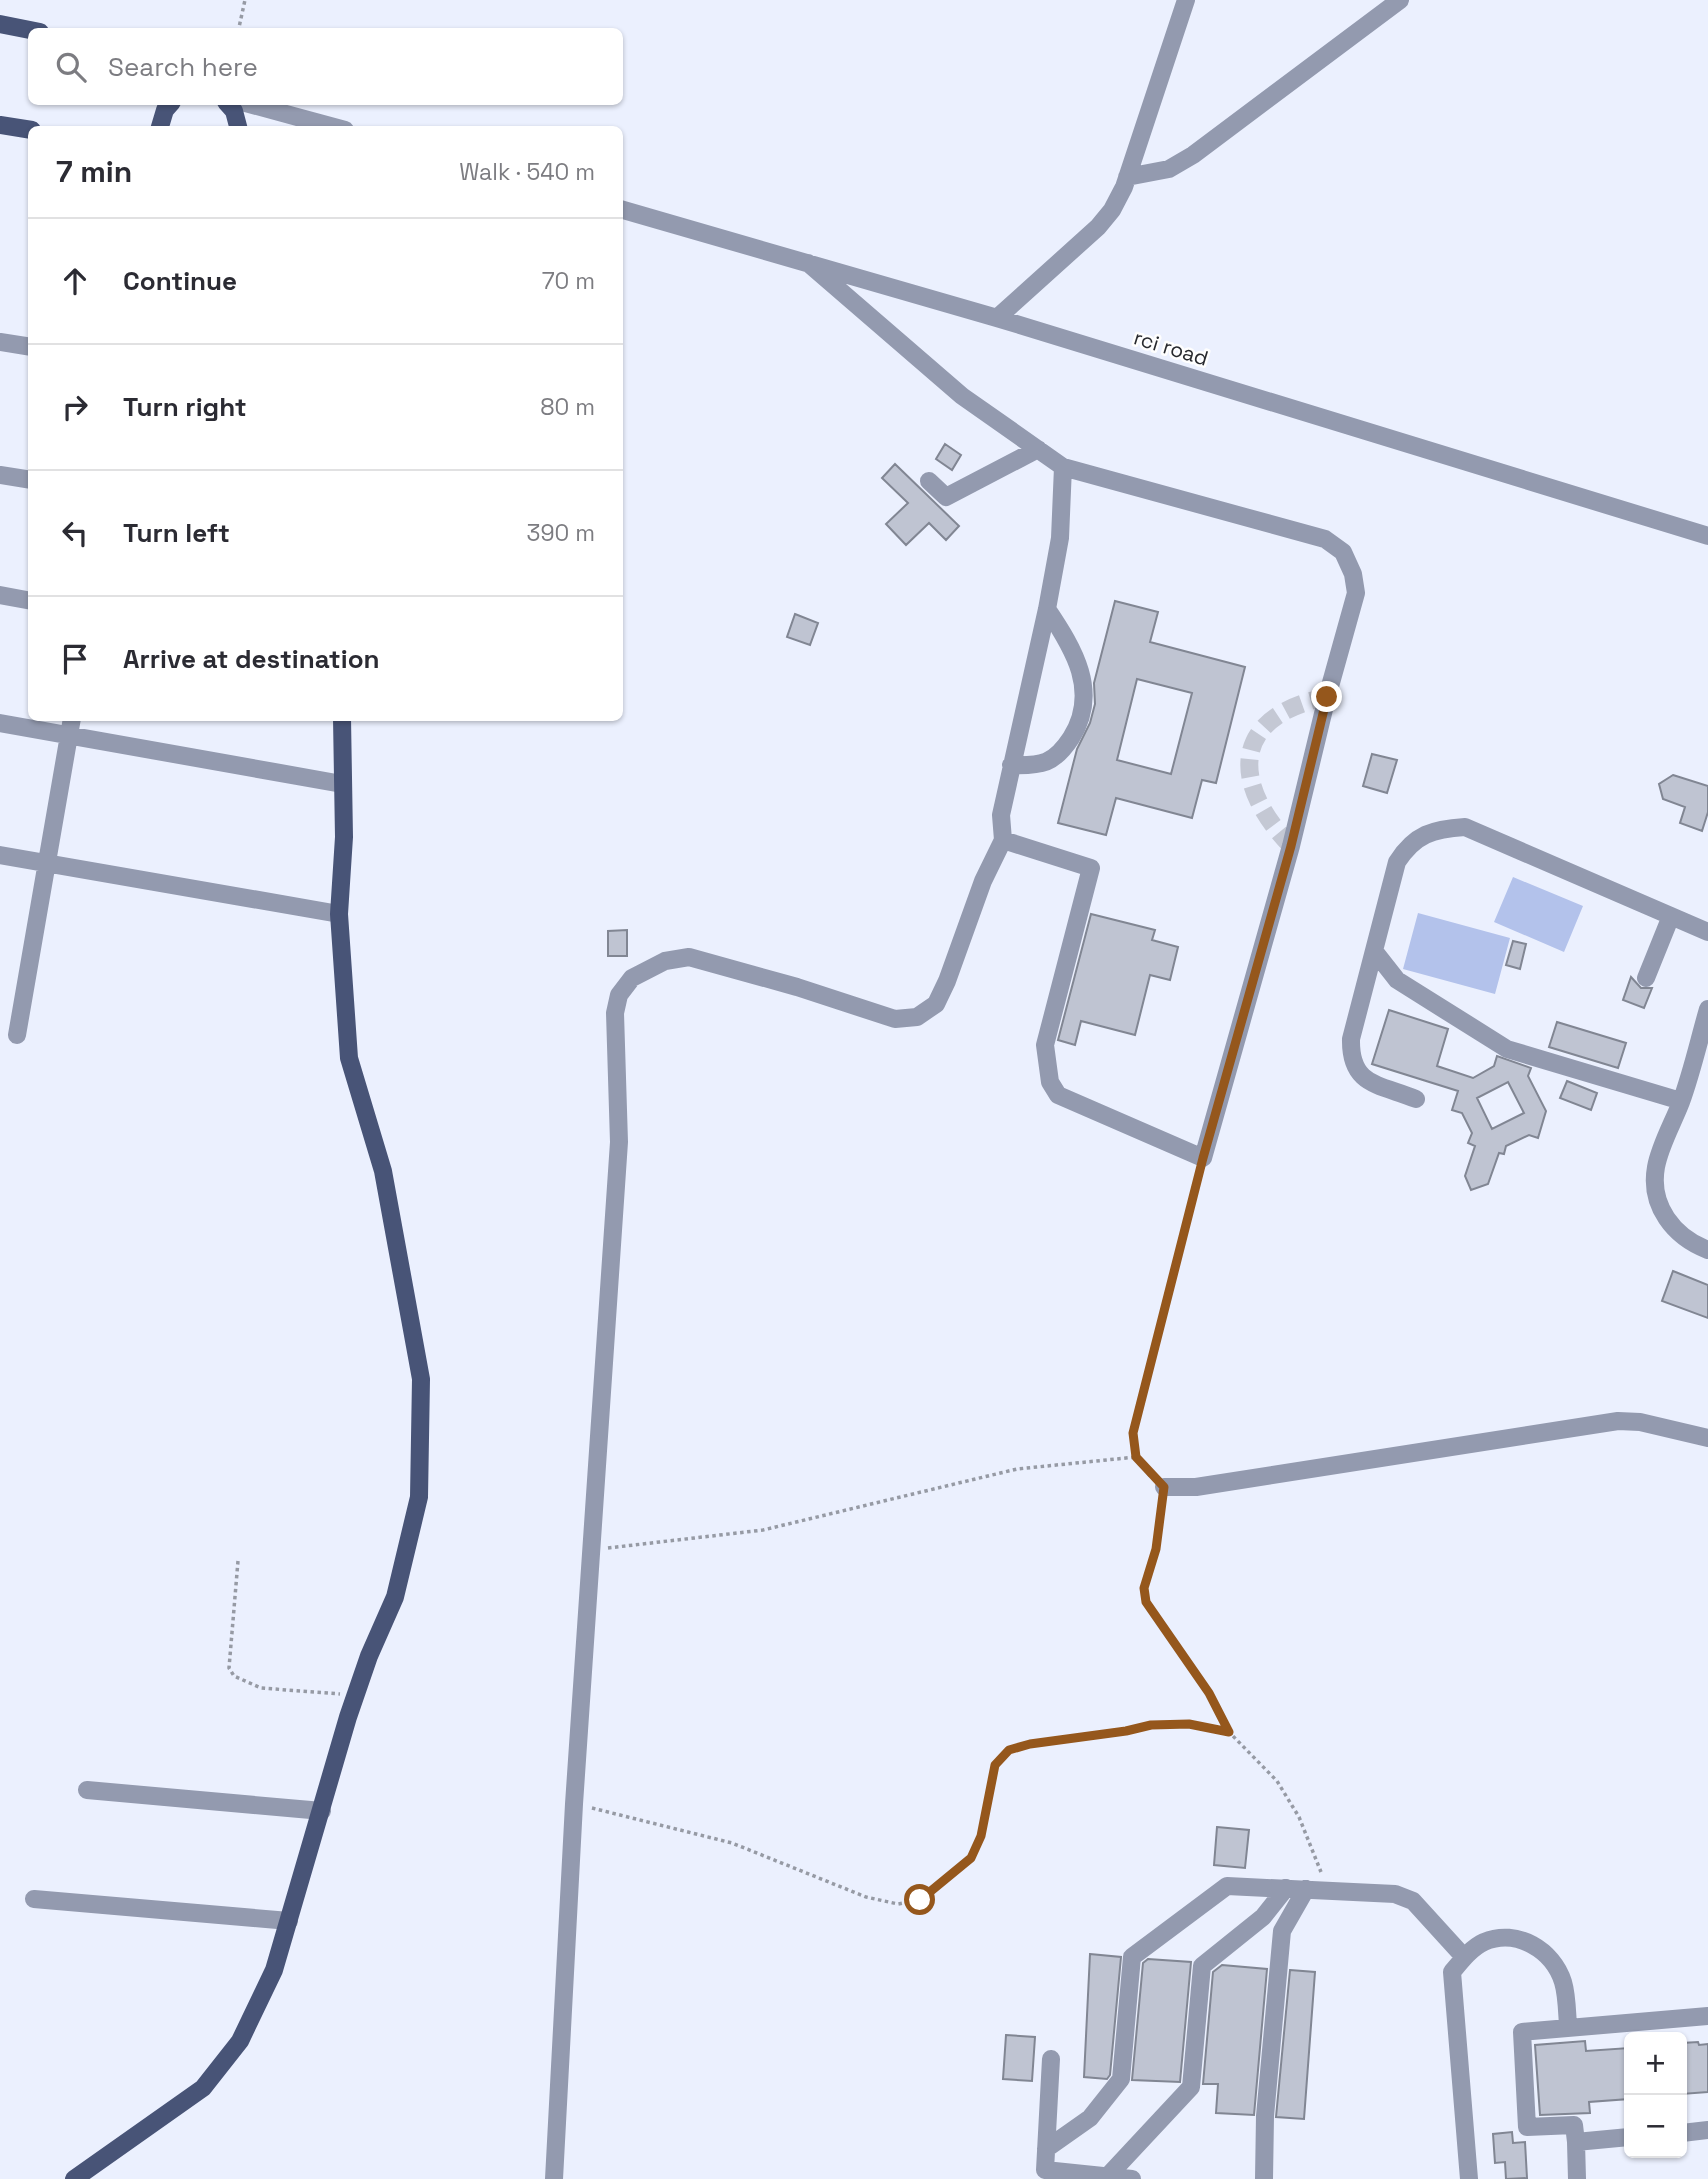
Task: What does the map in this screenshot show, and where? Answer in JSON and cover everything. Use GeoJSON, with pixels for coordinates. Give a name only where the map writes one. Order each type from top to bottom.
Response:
{"type":"FeatureCollection","features":[{"type":"Feature","properties":{"kind":"main road"},"geometry":{"type":"LineString","coordinates":[[0,24],[28,30]]}},
{"type":"Feature","properties":{"kind":"main road"},"geometry":{"type":"LineString","coordinates":[[160,126],[169,105]]}},
{"type":"Feature","properties":{"kind":"main road"},"geometry":{"type":"LineString","coordinates":[[229,105],[234,111],[238,126]]}},
{"type":"Feature","properties":{"kind":"main road"},"geometry":{"type":"LineString","coordinates":[[0,125],[28,129]]}},
{"type":"Feature","properties":{"kind":"main road"},"geometry":{"type":"LineString","coordinates":[[75,2179],[203,2088],[240,2041],[274,1970],[356,1695],[396,1597],[419,1497],[421,1379],[383,1171],[349,1058],[338,914],[344,836],[342,721]]}},
{"type":"Feature","properties":{"kind":"street"},"geometry":{"type":"LineString","coordinates":[[997,318],[1098,227],[1112,210],[1127,177],[1186,0]]}},
{"type":"Feature","properties":{"kind":"street"},"geometry":{"type":"LineString","coordinates":[[1127,177],[1161,172],[1193,155],[1400,0]]}},
{"type":"Feature","properties":{"kind":"street"},"geometry":{"type":"LineString","coordinates":[[253,105],[330,126]]}},
{"type":"Feature","properties":{"kind":"street","name":"rci road"},"geometry":{"type":"LineString","coordinates":[[623,210],[997,318],[1708,536]]}},
{"type":"Feature","properties":{"kind":"street"},"geometry":{"type":"LineString","coordinates":[[808,263],[962,396],[1063,467],[1325,539],[1343,552],[1353,574],[1356,593],[1291,846],[1203,1158],[1058,1095],[1050,1082],[1045,1045],[1091,868],[1003,840]]}},
{"type":"Feature","properties":{"kind":"street"},"geometry":{"type":"LineString","coordinates":[[0,342],[28,346]]}},
{"type":"Feature","properties":{"kind":"street"},"geometry":{"type":"LineString","coordinates":[[929,481],[946,497],[1038,449]]}},
{"type":"Feature","properties":{"kind":"street"},"geometry":{"type":"LineString","coordinates":[[554,2179],[574,1804],[619,1142],[615,1013],[619,995],[632,978],[648,968],[689,957],[797,987],[895,1019],[917,1017],[936,1004],[983,881],[1003,840],[1001,815],[1060,538],[1063,467]]}},
{"type":"Feature","properties":{"kind":"street"},"geometry":{"type":"LineString","coordinates":[[0,475],[28,479]]}},
{"type":"Feature","properties":{"kind":"street"},"geometry":{"type":"LineString","coordinates":[[0,596],[28,600]]}},
{"type":"Feature","properties":{"kind":"street"},"geometry":{"type":"LineString","coordinates":[[1011,765],[1035,766],[1058,757],[1079,725],[1086,695],[1069,640],[1047,608]]}},
{"type":"Feature","properties":{"kind":"street"},"geometry":{"type":"LineString","coordinates":[[0,723],[71,726],[342,784]]}},
{"type":"Feature","properties":{"kind":"street"},"geometry":{"type":"LineString","coordinates":[[17,1035],[71,726]]}},
{"type":"Feature","properties":{"kind":"street"},"geometry":{"type":"LineString","coordinates":[[1416,1099],[1359,1075],[1353,1066],[1351,1039],[1397,862],[1409,843],[1445,828],[1465,827],[1708,932]]}},
{"type":"Feature","properties":{"kind":"street"},"geometry":{"type":"LineString","coordinates":[[0,855],[338,914]]}},
{"type":"Feature","properties":{"kind":"street"},"geometry":{"type":"LineString","coordinates":[[1646,978],[1671,916]]}},
{"type":"Feature","properties":{"kind":"street"},"geometry":{"type":"LineString","coordinates":[[1375,952],[1397,980],[1507,1049],[1681,1101]]}},
{"type":"Feature","properties":{"kind":"street"},"geometry":{"type":"LineString","coordinates":[[1708,1009],[1681,1101],[1656,1166],[1654,1186],[1672,1227],[1686,1242],[1708,1250]]}},
{"type":"Feature","properties":{"kind":"street"},"geometry":{"type":"LineString","coordinates":[[1164,1487],[1196,1487],[1618,1422],[1640,1422],[1708,1438]]}},
{"type":"Feature","properties":{"kind":"street"},"geometry":{"type":"LineString","coordinates":[[87,1790],[322,1811]]}},
{"type":"Feature","properties":{"kind":"street"},"geometry":{"type":"LineString","coordinates":[[1046,2149],[1090,2118],[1121,2079],[1132,1957],[1227,1886],[1395,1894],[1413,1901],[1464,1957]]}},
{"type":"Feature","properties":{"kind":"street"},"geometry":{"type":"LineString","coordinates":[[1108,2176],[1191,2087],[1202,1966],[1263,1917],[1286,1888]]}},
{"type":"Feature","properties":{"kind":"street"},"geometry":{"type":"LineString","coordinates":[[1265,2179],[1265,2116],[1282,1931],[1306,1889]]}},
{"type":"Feature","properties":{"kind":"street"},"geometry":{"type":"LineString","coordinates":[[34,1899],[289,1922]]}},
{"type":"Feature","properties":{"kind":"street"},"geometry":{"type":"LineString","coordinates":[[1469,2179],[1452,1972],[1464,1957],[1483,1942],[1501,1938],[1521,1939],[1537,1946],[1552,1959],[1563,1982],[1568,2026]]}},
{"type":"Feature","properties":{"kind":"street"},"geometry":{"type":"LineString","coordinates":[[1577,2179],[1574,2125],[1527,2127],[1522,2032],[1708,2016]]}},
{"type":"Feature","properties":{"kind":"street"},"geometry":{"type":"LineString","coordinates":[[1051,2059],[1045,2170],[1132,2179]]}},
{"type":"Feature","properties":{"kind":"street"},"geometry":{"type":"LineString","coordinates":[[1687,2132],[1708,2130]]}},
{"type":"Feature","properties":{"kind":"street"},"geometry":{"type":"LineString","coordinates":[[1576,2142],[1624,2137]]}},
{"type":"Feature","properties":{"kind":"path"},"geometry":{"type":"LineString","coordinates":[[239,28],[245,0]]}},
{"type":"Feature","properties":{"kind":"path"},"geometry":{"type":"LineString","coordinates":[[1203,1158],[1133,1433],[1136,1457],[1164,1487],[1156,1549],[1144,1588],[1146,1602],[1209,1693],[1229,1732],[1277,1781],[1299,1817],[1318,1868],[1335,1890]]}},
{"type":"Feature","properties":{"kind":"path"},"geometry":{"type":"LineString","coordinates":[[592,1550],[763,1530],[1017,1469],[1136,1457]]}},
{"type":"Feature","properties":{"kind":"path"},"geometry":{"type":"LineString","coordinates":[[237,1561],[229,1668],[234,1676],[261,1688],[356,1695]]}},
{"type":"Feature","properties":{"kind":"path"},"geometry":{"type":"LineString","coordinates":[[574,1804],[732,1843],[866,1897],[898,1904],[920,1900],[971,1858],[981,1836],[995,1765],[1009,1750],[1030,1744],[1151,1725],[1189,1724],[1229,1732]]}},
{"type":"Feature","properties":{"kind":"shaded area"},"geometry":{"type":"Polygon","coordinates":[[[1513,877],[1583,906],[1564,952],[1494,922],[1513,877]]]}},
{"type":"Feature","properties":{"kind":"shaded area"},"geometry":{"type":"Polygon","coordinates":[[[1418,913],[1510,938],[1495,994],[1403,969],[1418,913]]]}},
{"type":"Feature","properties":{"kind":"building"},"geometry":{"type":"Polygon","coordinates":[[[945,444],[961,455],[952,470],[936,459],[945,444]]]}},
{"type":"Feature","properties":{"kind":"building"},"geometry":{"type":"Polygon","coordinates":[[[895,464],[959,526],[946,540],[929,523],[906,545],[886,524],[908,503],[882,478],[895,464]]]}},
{"type":"Feature","properties":{"kind":"building"},"geometry":{"type":"Polygon","coordinates":[[[1115,601],[1158,612],[1150,642],[1245,667],[1216,783],[1202,780],[1192,818],[1116,798],[1106,835],[1058,823],[1077,749],[1090,723],[1095,704],[1094,683],[1115,601]],[[1137,679],[1117,760],[1171,774],[1192,693],[1137,679]]]}},
{"type":"Feature","properties":{"kind":"building"},"geometry":{"type":"Polygon","coordinates":[[[795,614],[818,623],[810,645],[787,637],[795,614]]]}},
{"type":"Feature","properties":{"kind":"building"},"geometry":{"type":"Polygon","coordinates":[[[1372,754],[1397,760],[1387,793],[1363,786],[1372,754]]]}},
{"type":"Feature","properties":{"kind":"building"},"geometry":{"type":"Polygon","coordinates":[[[1673,775],[1708,786],[1708,812],[1702,831],[1680,823],[1685,807],[1663,799],[1659,784],[1673,775]]]}},
{"type":"Feature","properties":{"kind":"building"},"geometry":{"type":"Polygon","coordinates":[[[1091,914],[1155,930],[1152,940],[1178,947],[1170,980],[1150,975],[1135,1035],[1081,1021],[1075,1045],[1058,1040],[1091,914]]]}},
{"type":"Feature","properties":{"kind":"building"},"geometry":{"type":"Polygon","coordinates":[[[627,930],[627,956],[608,956],[608,931],[627,930]]]}},
{"type":"Feature","properties":{"kind":"building"},"geometry":{"type":"Polygon","coordinates":[[[1513,941],[1526,944],[1520,969],[1506,965],[1513,941]]]}},
{"type":"Feature","properties":{"kind":"building"},"geometry":{"type":"Polygon","coordinates":[[[1631,977],[1641,988],[1652,988],[1644,1008],[1623,1000],[1631,977]]]}},
{"type":"Feature","properties":{"kind":"building"},"geometry":{"type":"Polygon","coordinates":[[[1389,1010],[1448,1029],[1437,1066],[1473,1078],[1494,1066],[1497,1056],[1531,1068],[1528,1076],[1546,1111],[1538,1138],[1529,1135],[1506,1146],[1504,1154],[1499,1153],[1488,1184],[1471,1190],[1465,1176],[1475,1146],[1468,1143],[1472,1133],[1462,1113],[1452,1110],[1458,1091],[1372,1064],[1389,1010]],[[1508,1082],[1477,1098],[1492,1129],[1524,1113],[1508,1082]]]}},
{"type":"Feature","properties":{"kind":"building"},"geometry":{"type":"Polygon","coordinates":[[[1557,1022],[1626,1043],[1618,1068],[1549,1047],[1557,1022]]]}},
{"type":"Feature","properties":{"kind":"building"},"geometry":{"type":"Polygon","coordinates":[[[1567,1081],[1597,1093],[1591,1110],[1560,1098],[1567,1081]]]}},
{"type":"Feature","properties":{"kind":"building"},"geometry":{"type":"Polygon","coordinates":[[[1673,1271],[1708,1285],[1708,1318],[1662,1301],[1673,1271]]]}},
{"type":"Feature","properties":{"kind":"building"},"geometry":{"type":"Polygon","coordinates":[[[1217,1827],[1249,1830],[1245,1868],[1214,1865],[1217,1827]]]}},
{"type":"Feature","properties":{"kind":"building"},"geometry":{"type":"Polygon","coordinates":[[[1090,1954],[1121,1957],[1110,2075],[1107,2079],[1084,2077],[1090,1954]]]}},
{"type":"Feature","properties":{"kind":"building"},"geometry":{"type":"Polygon","coordinates":[[[1148,1959],[1191,1962],[1180,2082],[1132,2080],[1143,1963],[1148,1959]]]}},
{"type":"Feature","properties":{"kind":"building"},"geometry":{"type":"Polygon","coordinates":[[[1222,1965],[1267,1969],[1254,2115],[1216,2113],[1218,2084],[1203,2084],[1213,1972],[1222,1965]]]}},
{"type":"Feature","properties":{"kind":"building"},"geometry":{"type":"Polygon","coordinates":[[[1290,1970],[1315,1972],[1304,2119],[1276,2117],[1290,1970]]]}},
{"type":"Feature","properties":{"kind":"building"},"geometry":{"type":"Polygon","coordinates":[[[1006,2035],[1035,2037],[1032,2081],[1003,2079],[1006,2035]]]}},
{"type":"Feature","properties":{"kind":"building"},"geometry":{"type":"Polygon","coordinates":[[[1585,2041],[1586,2051],[1624,2048],[1624,2099],[1589,2102],[1590,2113],[1540,2115],[1535,2045],[1585,2041]]]}},
{"type":"Feature","properties":{"kind":"building"},"geometry":{"type":"Polygon","coordinates":[[[1687,2043],[1708,2044],[1708,2092],[1687,2094],[1687,2043]]]}},
{"type":"Feature","properties":{"kind":"building"},"geometry":{"type":"Polygon","coordinates":[[[1512,2132],[1513,2143],[1525,2142],[1527,2178],[1506,2179],[1505,2162],[1495,2163],[1493,2134],[1512,2132]]]}},
{"type":"Feature","properties":{"kind":"tunnel"},"geometry":{"type":"LineString","coordinates":[[1291,846],[1271,822],[1257,799],[1250,776],[1250,755],[1257,736],[1272,719],[1295,706],[1327,697]]}},
{"type":"Feature","properties":{"kind":"route"},"geometry":{"type":"LineString","coordinates":[[920,1900],[944,1883],[971,1858],[981,1836],[986,1798],[995,1765],[1009,1750],[1030,1744],[1102,1735],[1151,1725],[1189,1724],[1229,1732],[1209,1693],[1146,1602],[1144,1588],[1156,1549],[1164,1487],[1136,1457],[1133,1433],[1203,1158],[1291,846],[1327,697]]}}]}
